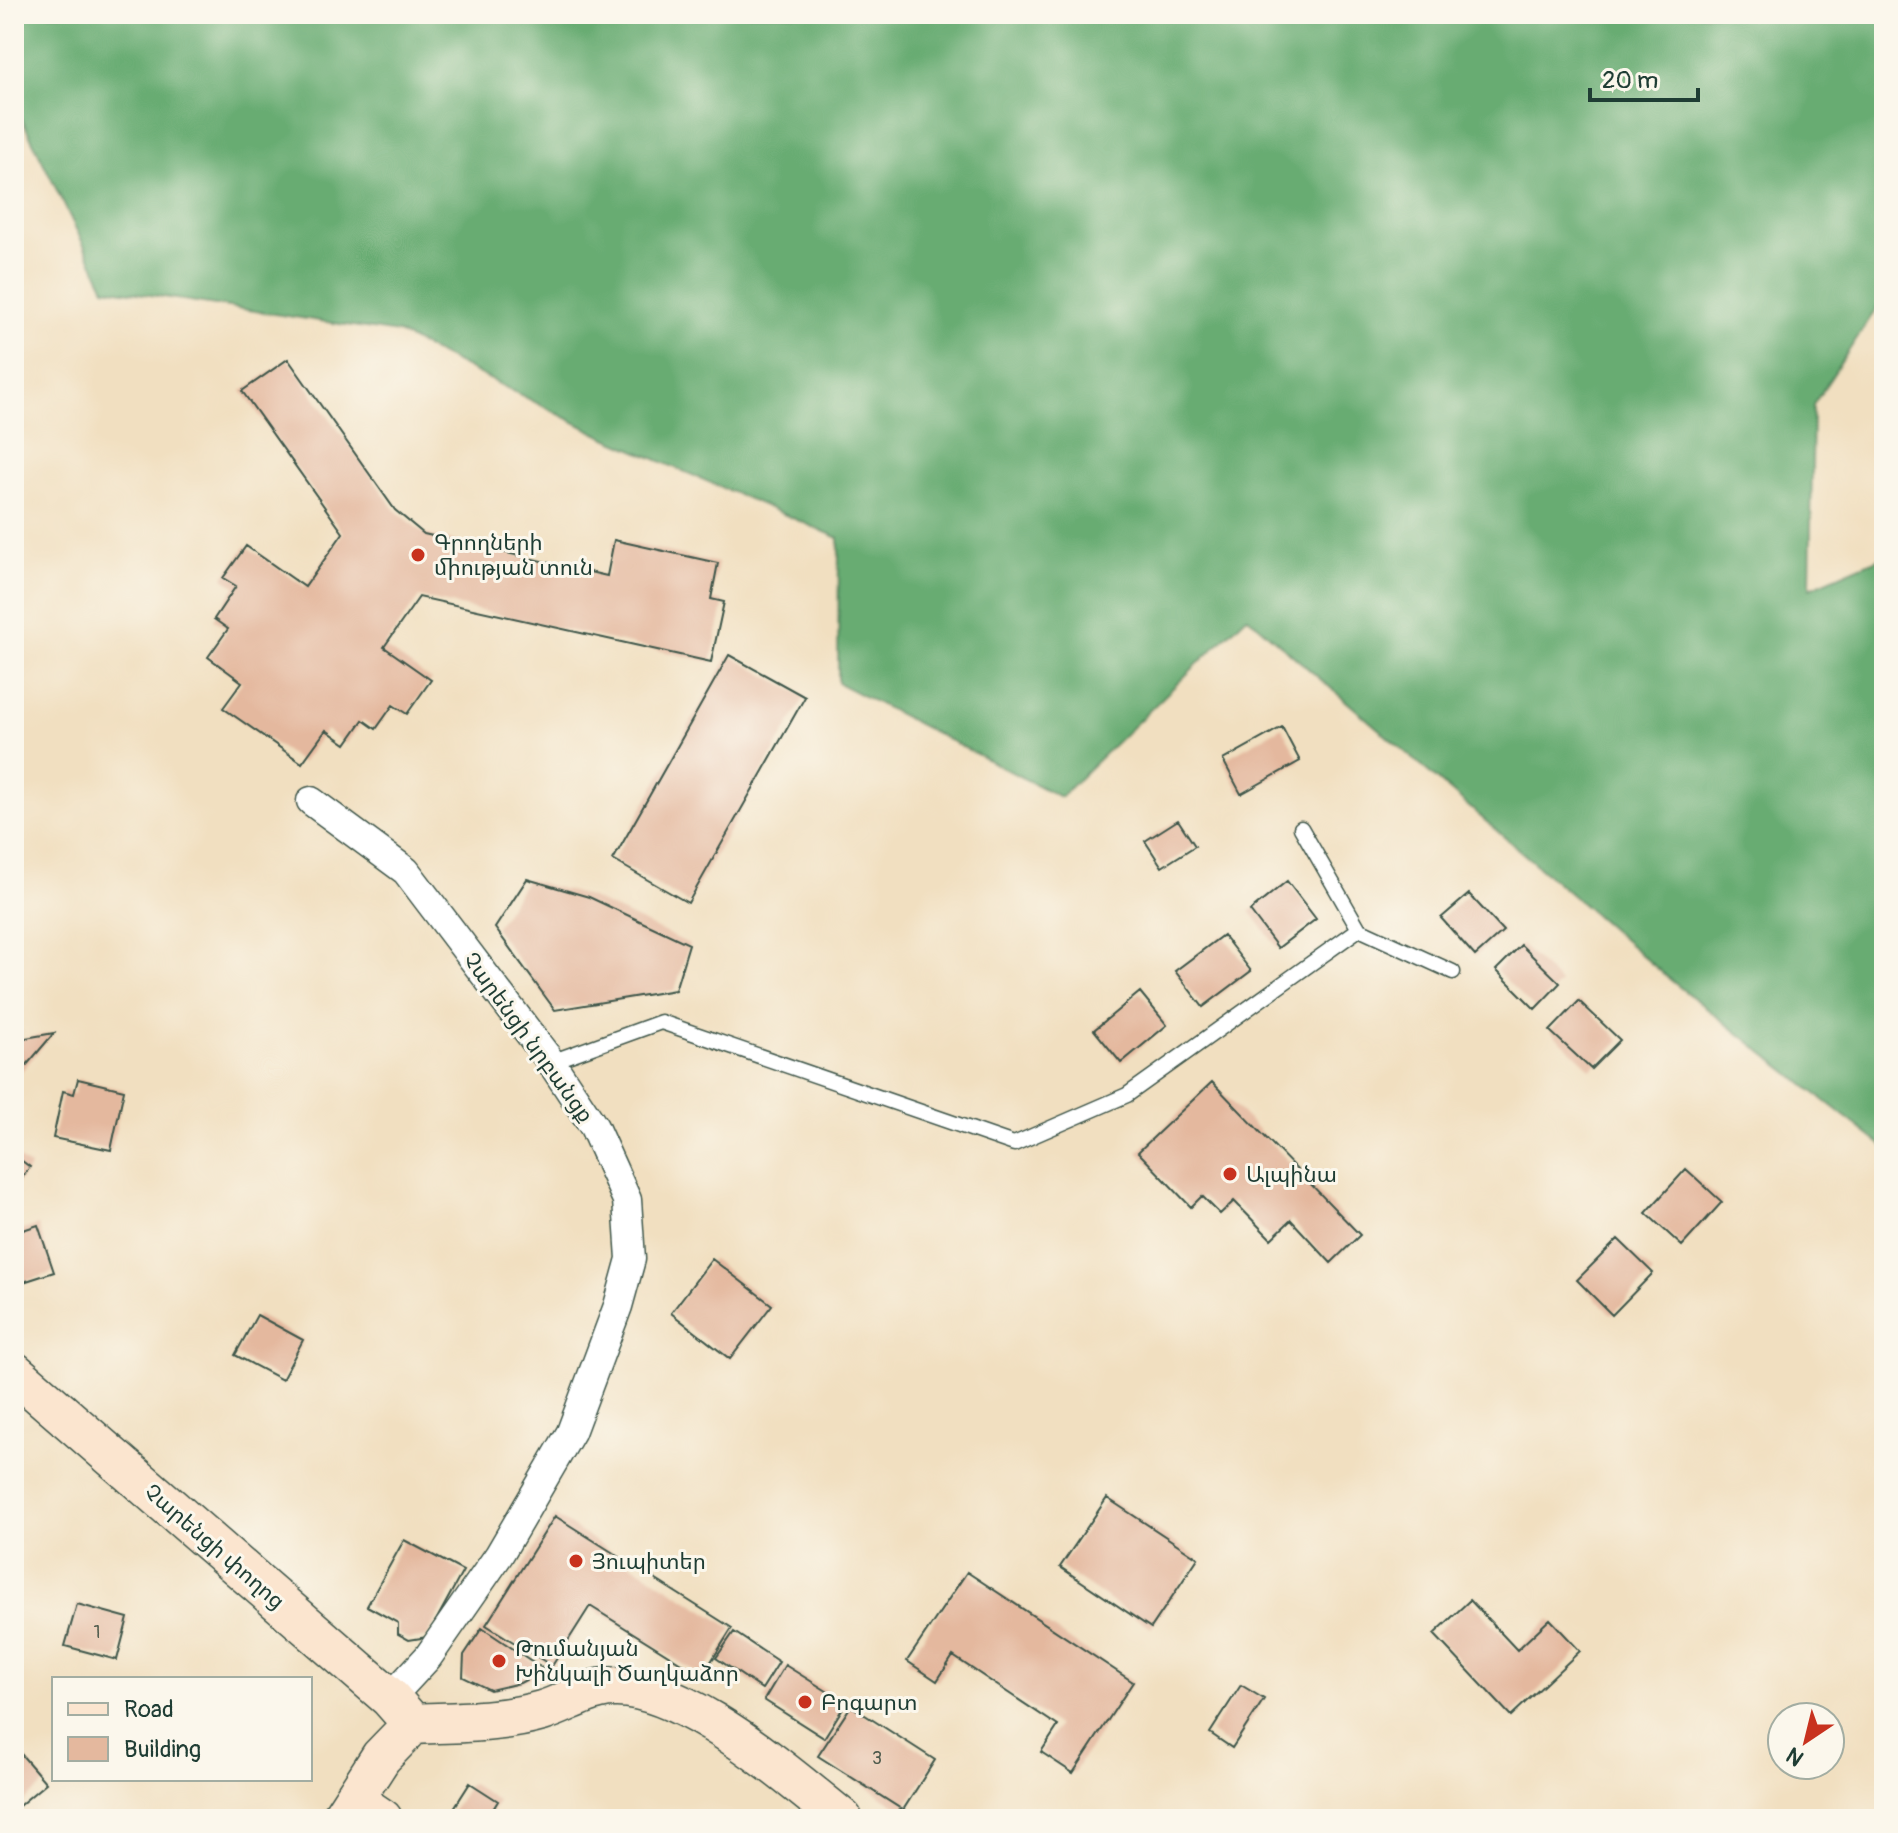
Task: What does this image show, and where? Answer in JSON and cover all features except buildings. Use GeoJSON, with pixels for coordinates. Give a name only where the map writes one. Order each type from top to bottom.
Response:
{"type":"FeatureCollection","features":[{"type":"Feature","properties":{"kind":"main road","name":"Չարենցի փողոց"},"geometry":{"type":"LineString","coordinates":[[14,1372],[402,1711]]}},
{"type":"Feature","properties":{"kind":"main road"},"geometry":{"type":"LineString","coordinates":[[359,1813],[402,1711],[487,1722],[539,1712],[577,1700],[597,1689],[628,1687],[677,1703],[729,1732],[842,1819]]}},
{"type":"Feature","properties":{"kind":"street","name":"Չարենցի նրբանցք"},"geometry":{"type":"LineString","coordinates":[[311,801],[406,871],[551,1062],[594,1127],[627,1200],[631,1259],[618,1306],[571,1432],[499,1555],[428,1657],[402,1711]]}},
{"type":"Feature","properties":{"kind":"lane"},"geometry":{"type":"LineString","coordinates":[[1301,828],[1359,929],[1453,972]]}},
{"type":"Feature","properties":{"kind":"lane"},"geometry":{"type":"LineString","coordinates":[[551,1062],[661,1022],[1014,1144],[1127,1095],[1359,929]]}},
{"type":"Feature","properties":{"kind":"green space"},"geometry":{"type":"Polygon","coordinates":[[[14,14],[1884,14],[1884,297],[1813,405],[1810,588],[1884,556],[1884,1147],[1673,982],[1247,616],[1060,797],[838,683],[839,538],[604,437],[398,333],[105,288],[14,103],[14,14]]]}},
{"type":"Feature","properties":{"kind":"place","name":"Գրողների միության տուն"},"geometry":{"type":"Point","coordinates":[418,555]}},
{"type":"Feature","properties":{"kind":"place","name":"Ալպինա"},"geometry":{"type":"Point","coordinates":[1230,1174]}},
{"type":"Feature","properties":{"kind":"place","name":"Յուպիտեր"},"geometry":{"type":"Point","coordinates":[576,1561]}},
{"type":"Feature","properties":{"kind":"place","name":"Թումանյան Խինկալի Ծաղկաձոր"},"geometry":{"type":"Point","coordinates":[499,1661]}},
{"type":"Feature","properties":{"kind":"place","name":"Բոգարտ"},"geometry":{"type":"Point","coordinates":[805,1702]}}]}
